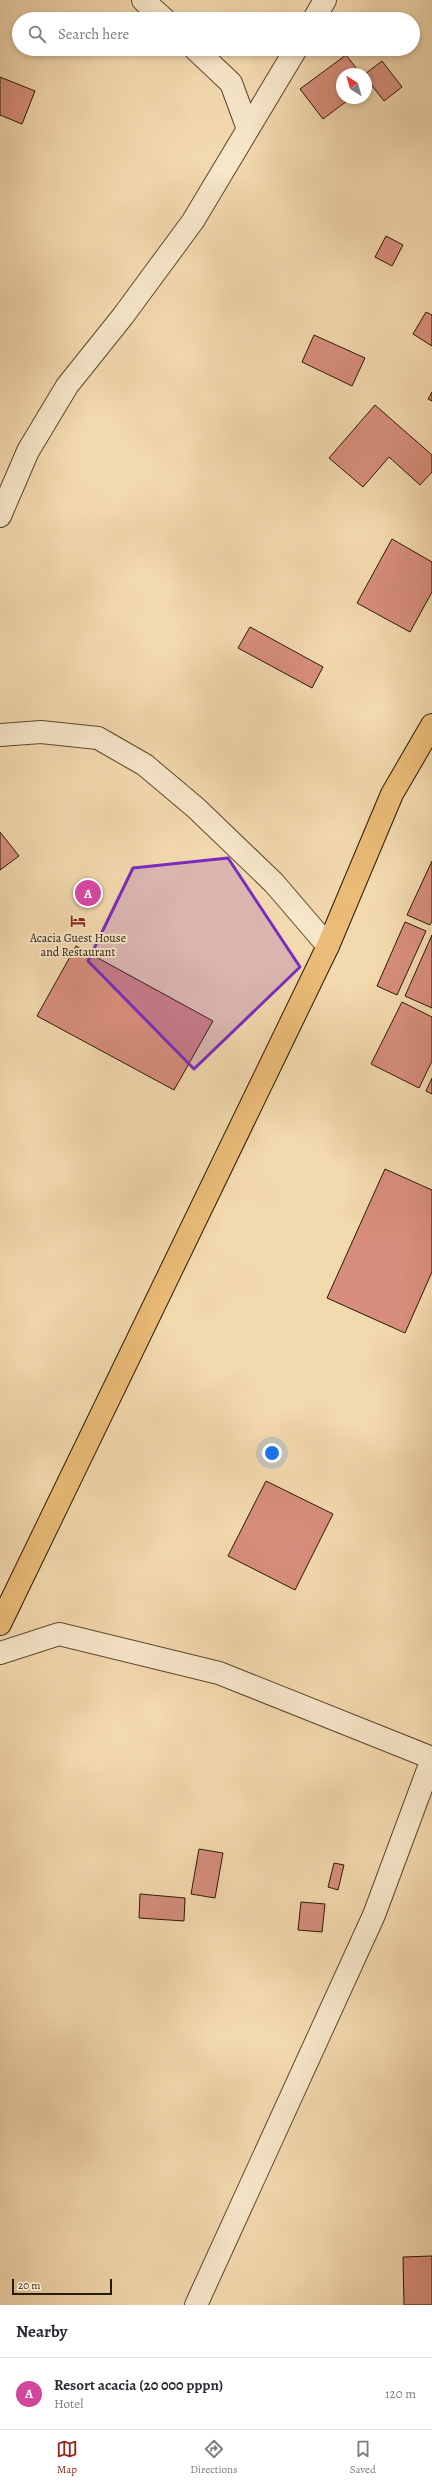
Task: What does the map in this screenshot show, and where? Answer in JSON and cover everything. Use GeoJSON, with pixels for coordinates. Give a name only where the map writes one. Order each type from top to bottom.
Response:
{"type":"FeatureCollection","features":[{"type":"Feature","properties":{"kind":"main road"},"geometry":{"type":"LineString","coordinates":[[0,1624],[328,946],[392,794],[432,725]]}},
{"type":"Feature","properties":{"kind":"street"},"geometry":{"type":"LineString","coordinates":[[144,0],[157,12]]}},
{"type":"Feature","properties":{"kind":"street"},"geometry":{"type":"LineString","coordinates":[[318,12],[325,0]]}},
{"type":"Feature","properties":{"kind":"street"},"geometry":{"type":"LineString","coordinates":[[202,56],[231,83],[248,129]]}},
{"type":"Feature","properties":{"kind":"street"},"geometry":{"type":"LineString","coordinates":[[0,516],[28,451],[67,386],[123,316],[193,221],[292,56]]}},
{"type":"Feature","properties":{"kind":"street"},"geometry":{"type":"LineString","coordinates":[[0,735],[41,732],[98,738],[145,765],[196,808],[274,883],[328,946]]}},
{"type":"Feature","properties":{"kind":"street"},"geometry":{"type":"LineString","coordinates":[[0,1653],[59,1634],[219,1672],[432,1759],[374,1916],[196,2305]]}},
{"type":"Feature","properties":{"kind":"highlighted area"},"geometry":{"type":"Polygon","coordinates":[[[228,858],[300,967],[194,1069],[88,961],[133,868],[228,858]]]}},
{"type":"Feature","properties":{"kind":"building"},"geometry":{"type":"Polygon","coordinates":[[[345,56],[347,56],[356,68],[336,68],[336,104],[343,104],[323,119],[300,89],[345,56]]]}},
{"type":"Feature","properties":{"kind":"building"},"geometry":{"type":"Polygon","coordinates":[[[382,61],[402,87],[384,101],[372,86],[372,69],[382,61]]]}},
{"type":"Feature","properties":{"kind":"building"},"geometry":{"type":"Polygon","coordinates":[[[0,77],[35,91],[22,124],[0,115],[0,77]]]}},
{"type":"Feature","properties":{"kind":"building"},"geometry":{"type":"Polygon","coordinates":[[[386,236],[403,245],[392,266],[375,257],[386,236]]]}},
{"type":"Feature","properties":{"kind":"building"},"geometry":{"type":"Polygon","coordinates":[[[426,312],[432,315],[432,346],[413,334],[426,312]]]}},
{"type":"Feature","properties":{"kind":"building"},"geometry":{"type":"Polygon","coordinates":[[[314,335],[365,358],[352,386],[302,362],[314,335]]]}},
{"type":"Feature","properties":{"kind":"building"},"geometry":{"type":"Polygon","coordinates":[[[432,392],[432,401],[428,399],[432,392]]]}},
{"type":"Feature","properties":{"kind":"building"},"geometry":{"type":"Polygon","coordinates":[[[375,405],[432,455],[432,472],[420,485],[389,457],[363,487],[329,458],[375,405]]]}},
{"type":"Feature","properties":{"kind":"building"},"geometry":{"type":"Polygon","coordinates":[[[392,539],[432,562],[432,592],[410,632],[357,603],[392,539]]]}},
{"type":"Feature","properties":{"kind":"building"},"geometry":{"type":"Polygon","coordinates":[[[250,627],[323,667],[312,688],[238,648],[250,627]]]}},
{"type":"Feature","properties":{"kind":"building"},"geometry":{"type":"Polygon","coordinates":[[[0,832],[19,856],[0,870],[0,832]]]}},
{"type":"Feature","properties":{"kind":"building"},"geometry":{"type":"Polygon","coordinates":[[[432,861],[432,921],[430,925],[407,915],[432,861]]]}},
{"type":"Feature","properties":{"kind":"building"},"geometry":{"type":"Polygon","coordinates":[[[405,922],[426,931],[397,995],[377,986],[405,922]]]}},
{"type":"Feature","properties":{"kind":"building"},"geometry":{"type":"Polygon","coordinates":[[[432,935],[432,1008],[405,996],[432,935]]]}},
{"type":"Feature","properties":{"kind":"building"},"geometry":{"type":"Polygon","coordinates":[[[76,946],[213,1021],[174,1090],[37,1016],[76,946]]]}},
{"type":"Feature","properties":{"kind":"building"},"geometry":{"type":"Polygon","coordinates":[[[402,1002],[432,1017],[432,1061],[419,1088],[371,1064],[402,1002]]]}},
{"type":"Feature","properties":{"kind":"building"},"geometry":{"type":"Polygon","coordinates":[[[432,1078],[432,1094],[426,1091],[432,1078]]]}},
{"type":"Feature","properties":{"kind":"building"},"geometry":{"type":"Polygon","coordinates":[[[385,1169],[432,1190],[432,1272],[405,1333],[327,1298],[385,1169]]]}},
{"type":"Feature","properties":{"kind":"building"},"geometry":{"type":"Polygon","coordinates":[[[266,1481],[333,1514],[295,1590],[228,1556],[266,1481]]]}},
{"type":"Feature","properties":{"kind":"building"},"geometry":{"type":"Polygon","coordinates":[[[199,1849],[223,1853],[215,1898],[191,1894],[199,1849]]]}},
{"type":"Feature","properties":{"kind":"building"},"geometry":{"type":"Polygon","coordinates":[[[334,1863],[344,1865],[338,1890],[328,1887],[334,1863]]]}},
{"type":"Feature","properties":{"kind":"building"},"geometry":{"type":"Polygon","coordinates":[[[140,1894],[185,1898],[184,1921],[139,1918],[140,1894]]]}},
{"type":"Feature","properties":{"kind":"building"},"geometry":{"type":"Polygon","coordinates":[[[301,1902],[325,1904],[322,1932],[298,1930],[301,1902]]]}},
{"type":"Feature","properties":{"kind":"building"},"geometry":{"type":"Polygon","coordinates":[[[432,2256],[432,2305],[404,2305],[403,2257],[432,2256]]]}},
{"type":"Feature","properties":{"kind":"place","name":"Resort acacia (20 000 pppn)"},"geometry":{"type":"Point","coordinates":[88,893]}},
{"type":"Feature","properties":{"kind":"place","name":"Acacia Guest House and Restaurant"},"geometry":{"type":"Point","coordinates":[78,921]}}]}
